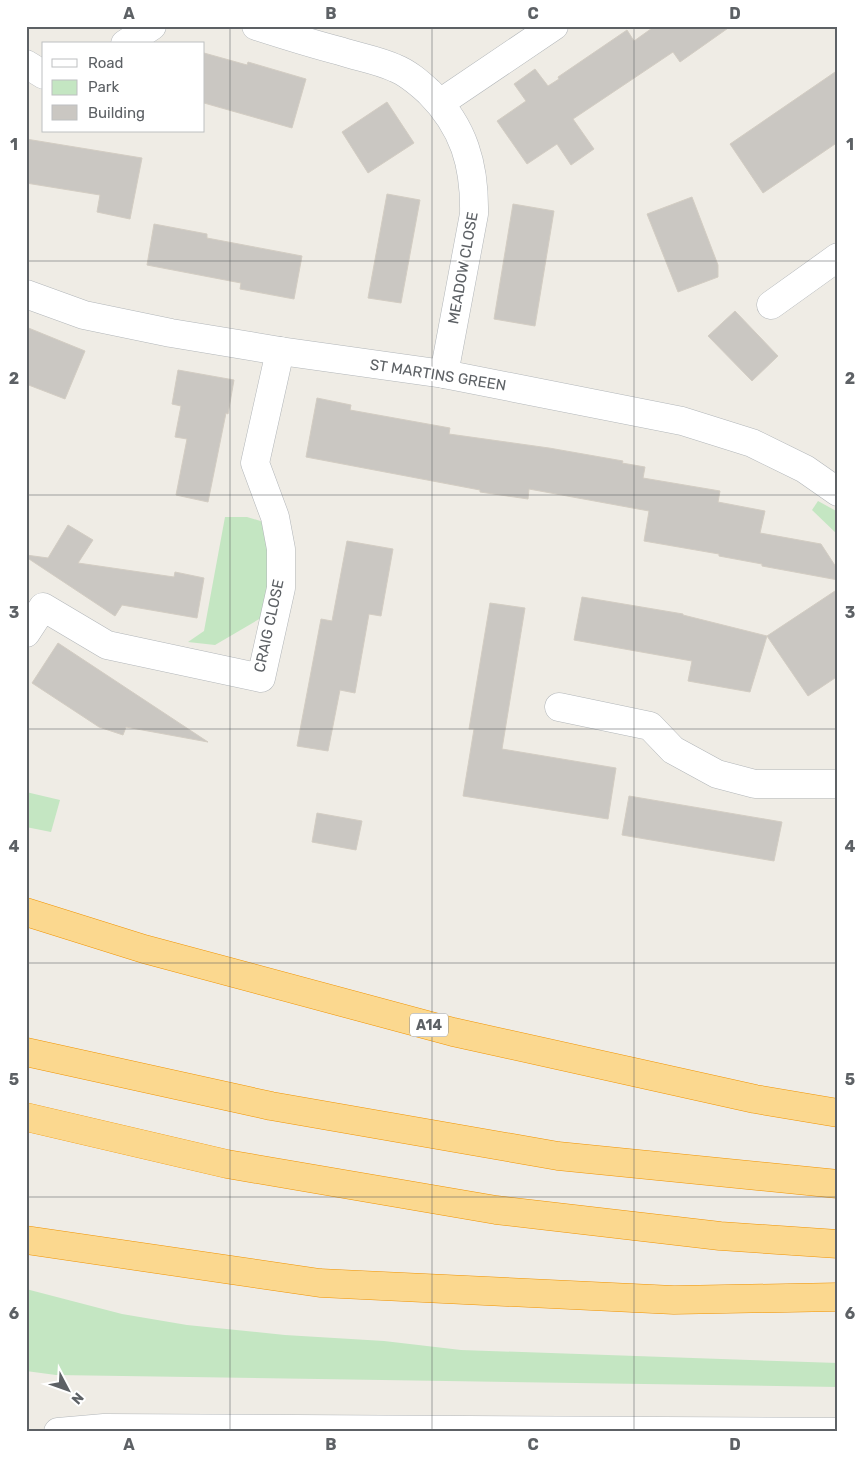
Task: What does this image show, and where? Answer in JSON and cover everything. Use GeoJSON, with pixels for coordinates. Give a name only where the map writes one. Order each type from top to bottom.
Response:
{"type":"FeatureCollection","features":[{"type":"Feature","properties":{"kind":"highway","name":"A14"},"geometry":{"type":"LineString","coordinates":[[26,912],[144,949],[453,1032],[755,1099],[838,1112]]}},
{"type":"Feature","properties":{"kind":"highway"},"geometry":{"type":"LineString","coordinates":[[26,1052],[271,1106],[558,1156],[838,1184]]}},
{"type":"Feature","properties":{"kind":"highway"},"geometry":{"type":"LineString","coordinates":[[26,1117],[227,1164],[496,1210],[720,1236],[838,1244]]}},
{"type":"Feature","properties":{"kind":"highway"},"geometry":{"type":"LineString","coordinates":[[26,1240],[320,1283],[674,1300],[838,1297]]}},
{"type":"Feature","properties":{"kind":"street"},"geometry":{"type":"LineString","coordinates":[[128,42],[152,26]]}},
{"type":"Feature","properties":{"kind":"street","name":"MEADOW CLOSE"},"geometry":{"type":"LineString","coordinates":[[256,26],[395,68],[420,83],[440,103],[454,123],[465,144],[475,190],[474,214],[444,374]]}},
{"type":"Feature","properties":{"kind":"street"},"geometry":{"type":"LineString","coordinates":[[440,103],[554,26]]}},
{"type":"Feature","properties":{"kind":"street"},"geometry":{"type":"LineString","coordinates":[[26,64],[42,74]]}},
{"type":"Feature","properties":{"kind":"street"},"geometry":{"type":"LineString","coordinates":[[771,305],[838,257]]}},
{"type":"Feature","properties":{"kind":"street","name":"ST MARTINS GREEN"},"geometry":{"type":"LineString","coordinates":[[26,294],[84,315],[171,333],[280,351],[444,374],[682,421],[752,443],[805,469],[838,492]]}},
{"type":"Feature","properties":{"kind":"street","name":"CRAIG CLOSE"},"geometry":{"type":"LineString","coordinates":[[26,633],[43,607],[107,645],[261,678],[281,588],[281,549],[275,517],[255,463],[280,351]]}},
{"type":"Feature","properties":{"kind":"street"},"geometry":{"type":"LineString","coordinates":[[560,706],[650,726],[673,750],[717,774],[755,784],[838,784]]}},
{"type":"Feature","properties":{"kind":"street"},"geometry":{"type":"LineString","coordinates":[[58,1432],[104,1428],[838,1432]]}},
{"type":"Feature","properties":{"kind":"green space"},"geometry":{"type":"Polygon","coordinates":[[[818,501],[838,512],[838,535],[812,510],[818,501]]]}},
{"type":"Feature","properties":{"kind":"green space"},"geometry":{"type":"Polygon","coordinates":[[[225,517],[247,517],[267,523],[273,574],[261,618],[215,645],[188,642],[204,631],[225,517]]]}},
{"type":"Feature","properties":{"kind":"green space"},"geometry":{"type":"Polygon","coordinates":[[[26,792],[60,800],[51,832],[26,827],[26,792]]]}},
{"type":"Feature","properties":{"kind":"green space"},"geometry":{"type":"Polygon","coordinates":[[[26,1289],[122,1314],[187,1325],[285,1335],[384,1341],[461,1350],[838,1363],[838,1387],[56,1375],[26,1371],[26,1289]]]}},
{"type":"Feature","properties":{"kind":"building"},"geometry":{"type":"Polygon","coordinates":[[[655,26],[731,26],[680,62],[673,52],[573,119],[594,149],[571,165],[557,144],[527,164],[497,121],[526,101],[514,84],[535,69],[548,86],[559,79],[558,77],[627,30],[634,41],[655,26]]]}},
{"type":"Feature","properties":{"kind":"building"},"geometry":{"type":"Polygon","coordinates":[[[205,53],[247,65],[248,62],[306,79],[292,128],[205,103],[205,53]]]}},
{"type":"Feature","properties":{"kind":"building"},"geometry":{"type":"Polygon","coordinates":[[[838,70],[838,142],[763,193],[730,144],[838,70]]]}},
{"type":"Feature","properties":{"kind":"building"},"geometry":{"type":"Polygon","coordinates":[[[387,102],[414,143],[368,173],[342,132],[387,102]]]}},
{"type":"Feature","properties":{"kind":"building"},"geometry":{"type":"Polygon","coordinates":[[[26,139],[142,158],[130,219],[97,212],[100,195],[26,183],[26,139]]]}},
{"type":"Feature","properties":{"kind":"building"},"geometry":{"type":"Polygon","coordinates":[[[387,194],[420,200],[401,303],[368,298],[387,194]]]}},
{"type":"Feature","properties":{"kind":"building"},"geometry":{"type":"Polygon","coordinates":[[[692,197],[718,265],[718,277],[678,292],[647,214],[692,197]]]}},
{"type":"Feature","properties":{"kind":"building"},"geometry":{"type":"Polygon","coordinates":[[[513,204],[554,211],[535,326],[494,319],[513,204]]]}},
{"type":"Feature","properties":{"kind":"building"},"geometry":{"type":"Polygon","coordinates":[[[154,224],[207,234],[207,238],[302,256],[294,299],[240,289],[241,283],[147,265],[154,224]]]}},
{"type":"Feature","properties":{"kind":"building"},"geometry":{"type":"Polygon","coordinates":[[[735,311],[778,356],[752,381],[708,336],[735,311]]]}},
{"type":"Feature","properties":{"kind":"building"},"geometry":{"type":"Polygon","coordinates":[[[26,327],[85,351],[65,399],[26,384],[26,327]]]}},
{"type":"Feature","properties":{"kind":"building"},"geometry":{"type":"Polygon","coordinates":[[[178,370],[234,380],[208,502],[176,495],[187,439],[175,437],[181,406],[172,404],[178,370]]]}},
{"type":"Feature","properties":{"kind":"building"},"geometry":{"type":"Polygon","coordinates":[[[317,398],[351,405],[350,410],[450,428],[449,434],[623,461],[622,463],[645,467],[643,478],[720,491],[718,502],[765,511],[760,533],[821,544],[838,570],[838,580],[762,566],[762,564],[719,556],[719,554],[644,541],[649,511],[529,489],[528,499],[480,492],[480,490],[306,457],[317,398]]]}},
{"type":"Feature","properties":{"kind":"building"},"geometry":{"type":"Polygon","coordinates":[[[68,525],[93,540],[78,563],[174,577],[175,572],[204,578],[197,618],[122,605],[115,616],[26,557],[26,555],[48,558],[68,525]]]}},
{"type":"Feature","properties":{"kind":"building"},"geometry":{"type":"Polygon","coordinates":[[[347,541],[393,549],[381,616],[369,614],[355,693],[340,690],[328,751],[297,746],[321,619],[332,621],[347,541]]]}},
{"type":"Feature","properties":{"kind":"building"},"geometry":{"type":"Polygon","coordinates":[[[838,589],[838,676],[808,696],[767,636],[838,589]]]}},
{"type":"Feature","properties":{"kind":"building"},"geometry":{"type":"Polygon","coordinates":[[[582,597],[683,614],[767,636],[750,692],[688,681],[692,661],[574,640],[582,597]]]}},
{"type":"Feature","properties":{"kind":"building"},"geometry":{"type":"Polygon","coordinates":[[[490,603],[525,608],[502,749],[616,768],[608,819],[463,796],[474,729],[469,729],[490,603]]]}},
{"type":"Feature","properties":{"kind":"building"},"geometry":{"type":"Polygon","coordinates":[[[58,643],[208,742],[126,727],[123,735],[99,727],[32,683],[58,643]]]}},
{"type":"Feature","properties":{"kind":"building"},"geometry":{"type":"Polygon","coordinates":[[[629,796],[782,822],[774,861],[622,835],[629,796]]]}},
{"type":"Feature","properties":{"kind":"building"},"geometry":{"type":"Polygon","coordinates":[[[317,813],[362,821],[356,850],[312,842],[317,813]]]}}]}
